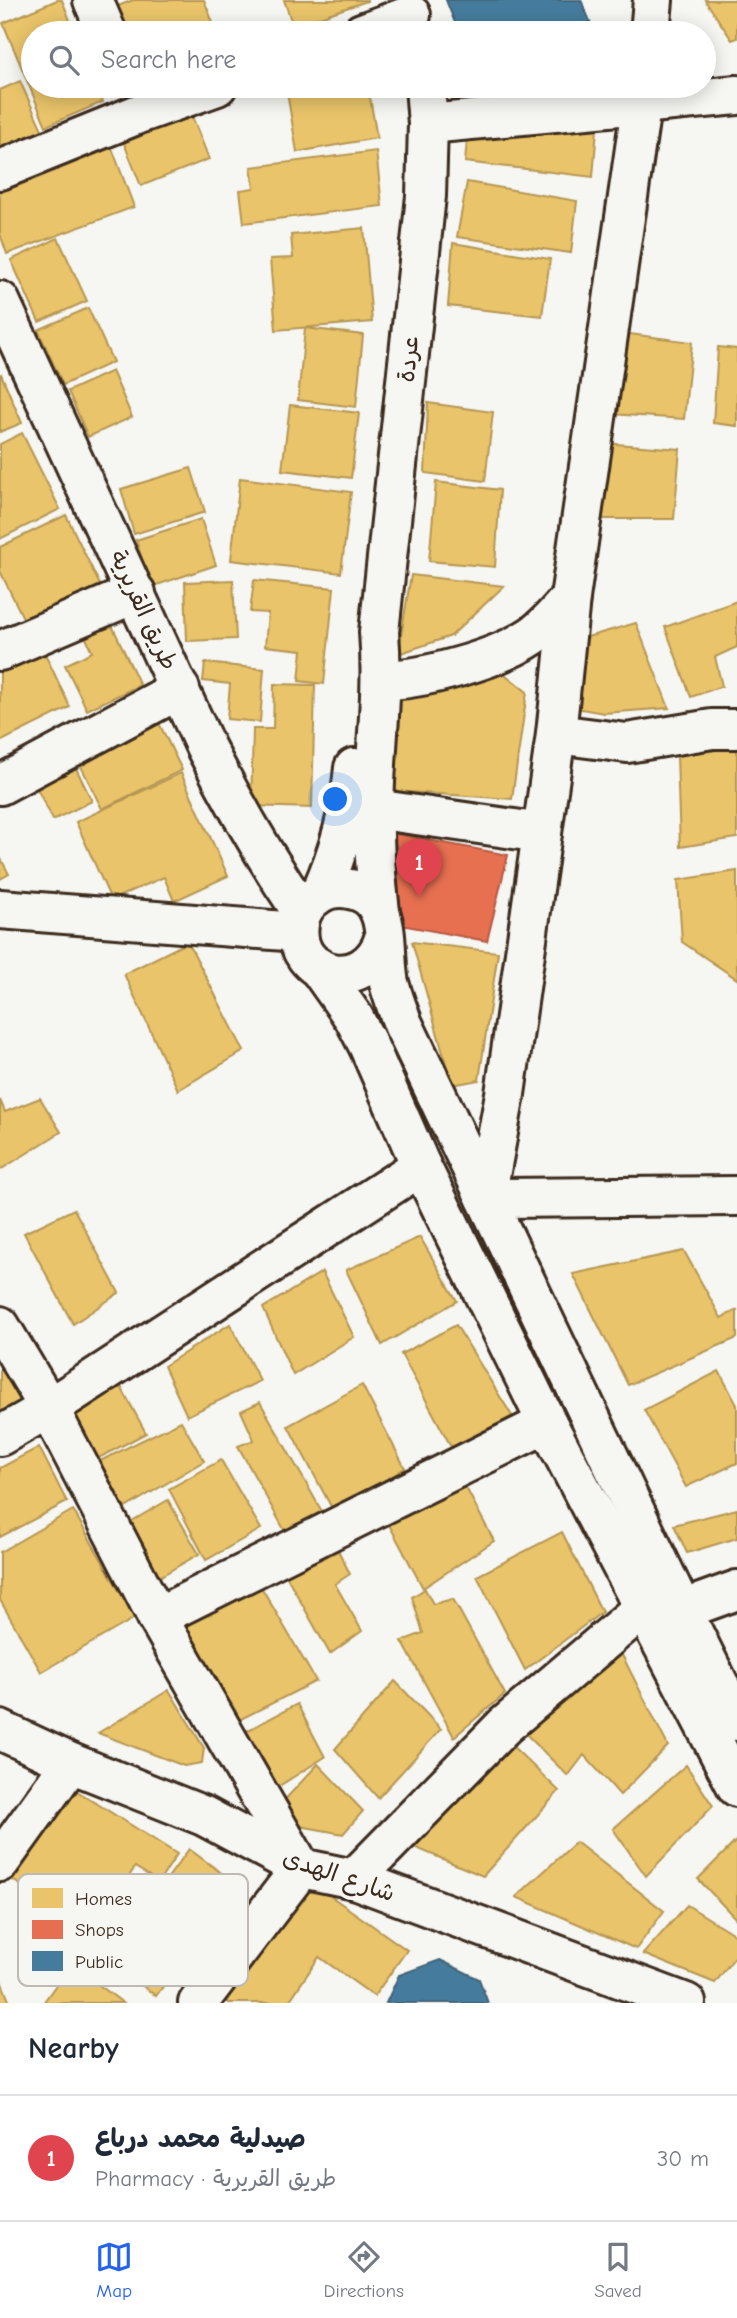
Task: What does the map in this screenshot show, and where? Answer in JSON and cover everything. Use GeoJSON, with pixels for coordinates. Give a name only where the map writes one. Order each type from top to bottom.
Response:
{"type":"FeatureCollection","features":[{"type":"Feature","properties":{"kind":"street"},"geometry":{"type":"LineString","coordinates":[[93,0],[102,21]]}},
{"type":"Feature","properties":{"kind":"street"},"geometry":{"type":"LineString","coordinates":[[716,95],[737,95]]}},
{"type":"Feature","properties":{"kind":"street","name":"عردة"},"geometry":{"type":"LineString","coordinates":[[379,632],[426,196],[426,98]]}},
{"type":"Feature","properties":{"kind":"street"},"geometry":{"type":"LineString","coordinates":[[428,124],[620,98]]}},
{"type":"Feature","properties":{"kind":"street"},"geometry":{"type":"LineString","coordinates":[[486,1198],[505,1094],[542,833],[556,734],[570,598],[642,98]]}},
{"type":"Feature","properties":{"kind":"street"},"geometry":{"type":"LineString","coordinates":[[0,170],[135,100]]}},
{"type":"Feature","properties":{"kind":"street","name":"طريق القريرية"},"geometry":{"type":"LineString","coordinates":[[5,322],[235,805],[267,860],[307,912]]}},
{"type":"Feature","properties":{"kind":"street"},"geometry":{"type":"LineString","coordinates":[[0,652],[136,593]]}},
{"type":"Feature","properties":{"kind":"street"},"geometry":{"type":"LineString","coordinates":[[382,680],[440,672],[519,644],[547,624],[570,598]]}},
{"type":"Feature","properties":{"kind":"street"},"geometry":{"type":"LineString","coordinates":[[379,632],[382,680],[374,809],[376,878],[389,983],[399,1014],[682,1610],[737,1720]]}},
{"type":"Feature","properties":{"kind":"street"},"geometry":{"type":"LineString","coordinates":[[379,632],[365,676],[345,826],[339,849],[307,912],[301,946],[337,992],[363,1036],[421,1166],[547,1423],[737,1787]]}},
{"type":"Feature","properties":{"kind":"street"},"geometry":{"type":"LineString","coordinates":[[0,785],[180,690]]}},
{"type":"Feature","properties":{"kind":"street"},"geometry":{"type":"LineString","coordinates":[[556,734],[627,743],[712,729],[737,729]]}},
{"type":"Feature","properties":{"kind":"street"},"geometry":{"type":"LineString","coordinates":[[374,809],[542,833]]}},
{"type":"Feature","properties":{"kind":"street"},"geometry":{"type":"LineString","coordinates":[[0,909],[307,912],[332,888],[355,889],[365,894],[382,926],[380,951],[373,960],[353,973],[329,973],[318,967]]}},
{"type":"Feature","properties":{"kind":"street"},"geometry":{"type":"LineString","coordinates":[[0,1436],[49,1408],[421,1166]]}},
{"type":"Feature","properties":{"kind":"street"},"geometry":{"type":"LineString","coordinates":[[486,1198],[737,1196]]}},
{"type":"Feature","properties":{"kind":"street"},"geometry":{"type":"LineString","coordinates":[[0,1326],[49,1408],[157,1617],[301,1868],[248,1937]]}},
{"type":"Feature","properties":{"kind":"street"},"geometry":{"type":"LineString","coordinates":[[157,1617],[547,1423]]}},
{"type":"Feature","properties":{"kind":"street"},"geometry":{"type":"LineString","coordinates":[[682,1610],[737,1590]]}},
{"type":"Feature","properties":{"kind":"street"},"geometry":{"type":"LineString","coordinates":[[354,1879],[504,1726],[642,1609]]}},
{"type":"Feature","properties":{"kind":"street","name":"شارع الهدى"},"geometry":{"type":"LineString","coordinates":[[0,1730],[71,1763],[204,1816],[301,1868],[354,1879],[686,2003]]}},
{"type":"Feature","properties":{"kind":"street"},"geometry":{"type":"LineString","coordinates":[[0,1862],[71,1763]]}},
{"type":"Feature","properties":{"kind":"street"},"geometry":{"type":"LineString","coordinates":[[198,2003],[211,1986]]}},
{"type":"Feature","properties":{"kind":"building: Homes"},"geometry":{"type":"Polygon","coordinates":[[[57,0],[62,0],[70,21],[21,21],[21,66],[3,23],[57,0]]]}},
{"type":"Feature","properties":{"kind":"building: Homes"},"geometry":{"type":"Polygon","coordinates":[[[133,0],[204,0],[212,21],[113,21],[108,10],[133,0]]]}},
{"type":"Feature","properties":{"kind":"building: Homes"},"geometry":{"type":"Polygon","coordinates":[[[284,0],[367,0],[308,21],[291,21],[284,0]]]}},
{"type":"Feature","properties":{"kind":"building: Homes"},"geometry":{"type":"Polygon","coordinates":[[[705,0],[737,0],[737,38],[732,40],[705,0]]]}},
{"type":"Feature","properties":{"kind":"building: Homes"},"geometry":{"type":"Polygon","coordinates":[[[20,81],[21,98],[28,98],[43,132],[0,151],[0,90],[20,81]]]}},
{"type":"Feature","properties":{"kind":"building: Homes"},"geometry":{"type":"Polygon","coordinates":[[[34,98],[102,98],[103,102],[46,126],[34,98]]]}},
{"type":"Feature","properties":{"kind":"building: Homes"},"geometry":{"type":"Polygon","coordinates":[[[288,98],[370,98],[377,138],[297,152],[288,98]]]}},
{"type":"Feature","properties":{"kind":"building: Homes"},"geometry":{"type":"Polygon","coordinates":[[[190,111],[209,159],[141,186],[122,138],[190,111]]]}},
{"type":"Feature","properties":{"kind":"building: Homes"},"geometry":{"type":"Polygon","coordinates":[[[468,129],[597,129],[593,177],[465,162],[468,129]]]}},
{"type":"Feature","properties":{"kind":"building: Homes"},"geometry":{"type":"Polygon","coordinates":[[[109,140],[134,207],[7,254],[0,234],[0,180],[109,140]]]}},
{"type":"Feature","properties":{"kind":"building: Homes"},"geometry":{"type":"Polygon","coordinates":[[[376,151],[382,206],[244,223],[240,190],[254,188],[251,167],[376,151]]]}},
{"type":"Feature","properties":{"kind":"building: Homes"},"geometry":{"type":"Polygon","coordinates":[[[467,182],[577,201],[571,253],[457,237],[467,182]]]}},
{"type":"Feature","properties":{"kind":"building: Homes"},"geometry":{"type":"Polygon","coordinates":[[[364,228],[372,322],[276,330],[270,259],[293,258],[291,235],[364,228]]]}},
{"type":"Feature","properties":{"kind":"building: Homes"},"geometry":{"type":"Polygon","coordinates":[[[58,238],[87,301],[39,322],[11,260],[58,238]]]}},
{"type":"Feature","properties":{"kind":"building: Homes"},"geometry":{"type":"Polygon","coordinates":[[[453,243],[550,259],[542,316],[448,306],[453,243]]]}},
{"type":"Feature","properties":{"kind":"building: Homes"},"geometry":{"type":"Polygon","coordinates":[[[88,308],[113,362],[63,385],[38,330],[88,308]]]}},
{"type":"Feature","properties":{"kind":"building: Homes"},"geometry":{"type":"Polygon","coordinates":[[[305,328],[363,335],[356,407],[298,400],[305,328]]]}},
{"type":"Feature","properties":{"kind":"building: Homes"},"geometry":{"type":"Polygon","coordinates":[[[622,333],[692,342],[684,419],[611,414],[622,333]]]}},
{"type":"Feature","properties":{"kind":"building: Homes"},"geometry":{"type":"Polygon","coordinates":[[[718,347],[737,349],[737,426],[713,423],[718,347]]]}},
{"type":"Feature","properties":{"kind":"building: Homes"},"geometry":{"type":"Polygon","coordinates":[[[112,371],[132,417],[88,437],[68,391],[112,371]]]}},
{"type":"Feature","properties":{"kind":"building: Homes"},"geometry":{"type":"Polygon","coordinates":[[[0,375],[22,423],[0,432],[0,375]]]}},
{"type":"Feature","properties":{"kind":"building: Homes"},"geometry":{"type":"Polygon","coordinates":[[[428,403],[493,412],[485,481],[425,473],[428,403]]]}},
{"type":"Feature","properties":{"kind":"building: Homes"},"geometry":{"type":"Polygon","coordinates":[[[290,405],[359,413],[351,478],[282,470],[290,405]]]}},
{"type":"Feature","properties":{"kind":"building: Homes"},"geometry":{"type":"Polygon","coordinates":[[[22,433],[60,509],[0,539],[0,444],[22,433]]]}},
{"type":"Feature","properties":{"kind":"building: Homes"},"geometry":{"type":"Polygon","coordinates":[[[603,443],[680,449],[674,519],[594,519],[603,443]]]}},
{"type":"Feature","properties":{"kind":"building: Homes"},"geometry":{"type":"Polygon","coordinates":[[[191,468],[205,512],[134,534],[121,489],[191,468]]]}},
{"type":"Feature","properties":{"kind":"building: Homes"},"geometry":{"type":"Polygon","coordinates":[[[240,478],[351,492],[341,573],[231,560],[240,478]]]}},
{"type":"Feature","properties":{"kind":"building: Homes"},"geometry":{"type":"Polygon","coordinates":[[[436,482],[500,490],[495,567],[429,561],[436,482]]]}},
{"type":"Feature","properties":{"kind":"building: Homes"},"geometry":{"type":"Polygon","coordinates":[[[66,515],[100,585],[25,622],[0,571],[0,547],[66,515]]]}},
{"type":"Feature","properties":{"kind":"building: Homes"},"geometry":{"type":"Polygon","coordinates":[[[201,519],[216,565],[151,587],[136,540],[201,519]]]}},
{"type":"Feature","properties":{"kind":"building: Homes"},"geometry":{"type":"Polygon","coordinates":[[[411,575],[504,586],[451,636],[398,654],[411,575]]]}},
{"type":"Feature","properties":{"kind":"building: Homes"},"geometry":{"type":"Polygon","coordinates":[[[233,580],[236,639],[187,641],[185,582],[233,580]]]}},
{"type":"Feature","properties":{"kind":"building: Homes"},"geometry":{"type":"Polygon","coordinates":[[[254,580],[334,588],[324,684],[299,681],[302,650],[265,646],[268,613],[250,612],[254,580]]]}},
{"type":"Feature","properties":{"kind":"building: Homes"},"geometry":{"type":"Polygon","coordinates":[[[737,601],[737,647],[715,657],[722,686],[691,697],[665,627],[737,601]]]}},
{"type":"Feature","properties":{"kind":"building: Homes"},"geometry":{"type":"Polygon","coordinates":[[[109,619],[140,685],[87,710],[65,665],[92,652],[83,631],[109,619]]]}},
{"type":"Feature","properties":{"kind":"building: Homes"},"geometry":{"type":"Polygon","coordinates":[[[636,623],[669,708],[604,713],[575,708],[580,639],[636,623]]]}},
{"type":"Feature","properties":{"kind":"building: Homes"},"geometry":{"type":"Polygon","coordinates":[[[38,639],[70,707],[0,742],[0,658],[38,639]]]}},
{"type":"Feature","properties":{"kind":"building: Homes"},"geometry":{"type":"Polygon","coordinates":[[[205,663],[264,669],[260,722],[227,719],[230,684],[203,681],[205,663]]]}},
{"type":"Feature","properties":{"kind":"building: Homes"},"geometry":{"type":"Polygon","coordinates":[[[496,667],[527,692],[512,799],[394,791],[395,701],[496,667]]]}},
{"type":"Feature","properties":{"kind":"building: Homes"},"geometry":{"type":"Polygon","coordinates":[[[274,684],[315,685],[312,808],[251,806],[253,729],[273,729],[274,684]]]}},
{"type":"Feature","properties":{"kind":"building: Homes"},"geometry":{"type":"Polygon","coordinates":[[[155,715],[182,770],[102,809],[75,754],[155,715]]]}},
{"type":"Feature","properties":{"kind":"building: Homes"},"geometry":{"type":"Polygon","coordinates":[[[737,747],[737,838],[680,847],[677,756],[737,747]]]}},
{"type":"Feature","properties":{"kind":"building: Homes"},"geometry":{"type":"Polygon","coordinates":[[[72,760],[92,801],[53,820],[32,779],[72,760]]]}},
{"type":"Feature","properties":{"kind":"building: Homes"},"geometry":{"type":"Polygon","coordinates":[[[181,773],[228,876],[174,901],[164,877],[111,900],[76,822],[181,773]]]}},
{"type":"Feature","properties":{"kind":"building: Homes"},"geometry":{"type":"Polygon","coordinates":[[[0,857],[9,874],[0,879],[0,857]]]}},
{"type":"Feature","properties":{"kind":"building: Homes"},"geometry":{"type":"Polygon","coordinates":[[[737,871],[737,979],[682,942],[678,880],[737,871]]]}},
{"type":"Feature","properties":{"kind":"building: Homes"},"geometry":{"type":"Polygon","coordinates":[[[188,942],[244,1051],[178,1090],[124,974],[188,942]]]}},
{"type":"Feature","properties":{"kind":"building: Homes"},"geometry":{"type":"Polygon","coordinates":[[[412,942],[498,952],[479,1080],[452,1085],[412,942]]]}},
{"type":"Feature","properties":{"kind":"building: Homes"},"geometry":{"type":"Polygon","coordinates":[[[40,1098],[61,1132],[0,1170],[0,1100],[5,1112],[40,1098]]]}},
{"type":"Feature","properties":{"kind":"building: Homes"},"geometry":{"type":"Polygon","coordinates":[[[74,1209],[119,1293],[73,1324],[24,1233],[74,1209]]]}},
{"type":"Feature","properties":{"kind":"building: Homes"},"geometry":{"type":"Polygon","coordinates":[[[420,1237],[457,1301],[382,1345],[346,1270],[420,1237]]]}},
{"type":"Feature","properties":{"kind":"building: Homes"},"geometry":{"type":"Polygon","coordinates":[[[684,1251],[721,1318],[737,1310],[737,1338],[628,1385],[573,1274],[684,1251]]]}},
{"type":"Feature","properties":{"kind":"building: Homes"},"geometry":{"type":"Polygon","coordinates":[[[322,1272],[354,1337],[293,1375],[263,1308],[322,1272]]]}},
{"type":"Feature","properties":{"kind":"building: Homes"},"geometry":{"type":"Polygon","coordinates":[[[230,1324],[260,1381],[187,1416],[164,1366],[230,1324]]]}},
{"type":"Feature","properties":{"kind":"building: Homes"},"geometry":{"type":"Polygon","coordinates":[[[456,1325],[512,1416],[453,1450],[401,1354],[456,1325]]]}},
{"type":"Feature","properties":{"kind":"building: Homes"},"geometry":{"type":"Polygon","coordinates":[[[0,1350],[29,1401],[0,1417],[0,1350]]]}},
{"type":"Feature","properties":{"kind":"building: Homes"},"geometry":{"type":"Polygon","coordinates":[[[719,1371],[737,1405],[737,1463],[686,1487],[644,1410],[719,1371]]]}},
{"type":"Feature","properties":{"kind":"building: Homes"},"geometry":{"type":"Polygon","coordinates":[[[120,1385],[146,1433],[97,1459],[71,1413],[120,1385]]]}},
{"type":"Feature","properties":{"kind":"building: Homes"},"geometry":{"type":"Polygon","coordinates":[[[362,1385],[405,1468],[334,1512],[288,1426],[362,1385]]]}},
{"type":"Feature","properties":{"kind":"building: Homes"},"geometry":{"type":"Polygon","coordinates":[[[260,1402],[324,1515],[286,1533],[238,1446],[254,1440],[241,1411],[260,1402]]]}},
{"type":"Feature","properties":{"kind":"building: Homes"},"geometry":{"type":"Polygon","coordinates":[[[181,1421],[204,1461],[115,1514],[94,1464],[181,1421]]]}},
{"type":"Feature","properties":{"kind":"building: Homes"},"geometry":{"type":"Polygon","coordinates":[[[39,1447],[67,1502],[0,1537],[0,1468],[39,1447]]]}},
{"type":"Feature","properties":{"kind":"building: Homes"},"geometry":{"type":"Polygon","coordinates":[[[221,1460],[261,1529],[206,1560],[169,1489],[221,1460]]]}},
{"type":"Feature","properties":{"kind":"building: Homes"},"geometry":{"type":"Polygon","coordinates":[[[463,1482],[494,1541],[423,1588],[387,1521],[463,1482]]]}},
{"type":"Feature","properties":{"kind":"building: Homes"},"geometry":{"type":"Polygon","coordinates":[[[168,1500],[199,1554],[149,1583],[118,1529],[168,1500]]]}},
{"type":"Feature","properties":{"kind":"building: Homes"},"geometry":{"type":"Polygon","coordinates":[[[737,1509],[737,1538],[687,1553],[674,1525],[737,1509]]]}},
{"type":"Feature","properties":{"kind":"building: Homes"},"geometry":{"type":"Polygon","coordinates":[[[73,1510],[135,1618],[41,1672],[0,1600],[0,1552],[73,1510]]]}},
{"type":"Feature","properties":{"kind":"building: Homes"},"geometry":{"type":"Polygon","coordinates":[[[562,1532],[602,1612],[525,1670],[477,1576],[562,1532]]]}},
{"type":"Feature","properties":{"kind":"building: Homes"},"geometry":{"type":"Polygon","coordinates":[[[335,1544],[350,1574],[335,1584],[362,1631],[330,1654],[283,1570],[335,1544]]]}},
{"type":"Feature","properties":{"kind":"building: Homes"},"geometry":{"type":"Polygon","coordinates":[[[260,1585],[316,1681],[233,1723],[185,1624],[260,1585]]]}},
{"type":"Feature","properties":{"kind":"building: Homes"},"geometry":{"type":"Polygon","coordinates":[[[425,1589],[433,1604],[453,1599],[505,1694],[454,1737],[402,1641],[423,1633],[412,1597],[425,1589]]]}},
{"type":"Feature","properties":{"kind":"building: Homes"},"geometry":{"type":"Polygon","coordinates":[[[619,1649],[668,1746],[620,1795],[584,1755],[568,1776],[520,1728],[619,1649]]]}},
{"type":"Feature","properties":{"kind":"building: Homes"},"geometry":{"type":"Polygon","coordinates":[[[395,1681],[441,1729],[378,1798],[335,1749],[395,1681]]]}},
{"type":"Feature","properties":{"kind":"building: Homes"},"geometry":{"type":"Polygon","coordinates":[[[169,1690],[204,1748],[202,1763],[184,1766],[98,1733],[169,1690]]]}},
{"type":"Feature","properties":{"kind":"building: Homes"},"geometry":{"type":"Polygon","coordinates":[[[297,1704],[325,1757],[268,1793],[241,1734],[297,1704]]]}},
{"type":"Feature","properties":{"kind":"building: Homes"},"geometry":{"type":"Polygon","coordinates":[[[504,1738],[559,1791],[483,1876],[402,1842],[504,1738]]]}},
{"type":"Feature","properties":{"kind":"building: Homes"},"geometry":{"type":"Polygon","coordinates":[[[318,1764],[363,1811],[343,1834],[300,1826],[279,1806],[318,1764]]]}},
{"type":"Feature","properties":{"kind":"building: Homes"},"geometry":{"type":"Polygon","coordinates":[[[686,1765],[713,1806],[646,1876],[613,1829],[686,1765]]]}},
{"type":"Feature","properties":{"kind":"building: Homes"},"geometry":{"type":"Polygon","coordinates":[[[69,1786],[177,1854],[164,1874],[146,1874],[135,1867],[131,1874],[18,1874],[18,1883],[11,1879],[69,1786]]]}},
{"type":"Feature","properties":{"kind":"building: Homes"},"geometry":{"type":"Polygon","coordinates":[[[737,1840],[737,1920],[698,1879],[737,1840]]]}},
{"type":"Feature","properties":{"kind":"building: Homes"},"geometry":{"type":"Polygon","coordinates":[[[576,1842],[664,1911],[636,1949],[516,1897],[576,1842]]]}},
{"type":"Feature","properties":{"kind":"building: Homes"},"geometry":{"type":"Polygon","coordinates":[[[189,1849],[223,1874],[171,1874],[189,1849]]]}},
{"type":"Feature","properties":{"kind":"building: Homes"},"geometry":{"type":"Polygon","coordinates":[[[305,1878],[407,1950],[374,1996],[319,1957],[288,2003],[229,2003],[222,1998],[230,1986],[248,1986],[248,1960],[305,1878]]]}},
{"type":"Feature","properties":{"kind":"building: Homes"},"geometry":{"type":"Polygon","coordinates":[[[687,1905],[737,1936],[737,1954],[715,1983],[643,1954],[687,1905]]]}},
{"type":"Feature","properties":{"kind":"building: Homes"},"geometry":{"type":"Polygon","coordinates":[[[0,1978],[10,2003],[0,2003],[0,1978]]]}},
{"type":"Feature","properties":{"kind":"building: Homes"},"geometry":{"type":"Polygon","coordinates":[[[55,1986],[100,1986],[123,2003],[43,2003],[55,1986]]]}},
{"type":"Feature","properties":{"kind":"building: Homes"},"geometry":{"type":"Polygon","coordinates":[[[143,1986],[163,1986],[156,1996],[143,1986]]]}},
{"type":"Feature","properties":{"kind":"building: Shops"},"geometry":{"type":"Polygon","coordinates":[[[385,832],[508,855],[487,941],[401,925],[385,832]]]}},
{"type":"Feature","properties":{"kind":"building: Public"},"geometry":{"type":"Polygon","coordinates":[[[446,0],[581,0],[590,21],[454,21],[446,0]]]}},
{"type":"Feature","properties":{"kind":"building: Public"},"geometry":{"type":"Polygon","coordinates":[[[440,1960],[479,1979],[488,2003],[386,2003],[399,1975],[440,1960]]]}},
{"type":"Feature","properties":{"kind":"place","name":"صيدلية محمد درباع"},"geometry":{"type":"Point","coordinates":[419,897]}}]}
